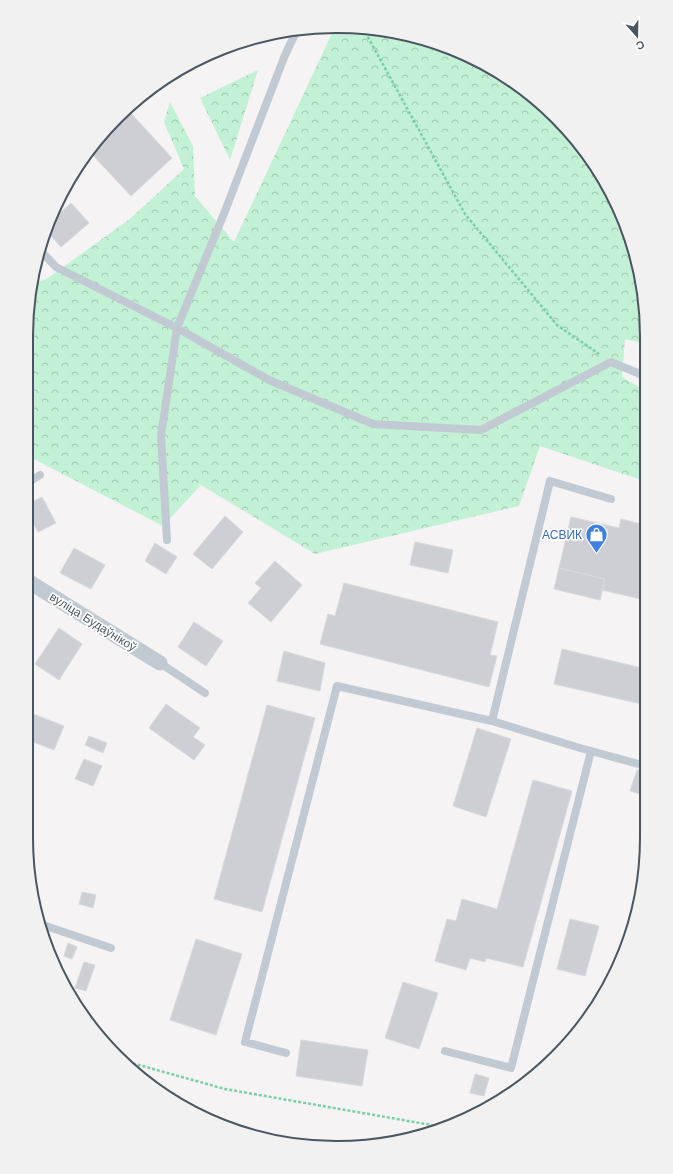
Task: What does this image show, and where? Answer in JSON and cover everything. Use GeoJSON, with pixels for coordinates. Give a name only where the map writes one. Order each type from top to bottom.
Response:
{"type":"FeatureCollection","features":[{"type":"Feature","properties":{"kind":"street","name":"вуліца Будаўнікоў"},"geometry":{"type":"LineString","coordinates":[[33,584],[160,663]]}},
{"type":"Feature","properties":{"kind":"lane"},"geometry":{"type":"LineString","coordinates":[[167,540],[161,436],[177,328],[225,211],[285,54],[294,36]]}},
{"type":"Feature","properties":{"kind":"lane"},"geometry":{"type":"LineString","coordinates":[[44,254],[56,267],[177,328],[269,380],[372,424],[481,430],[611,362],[640,374]]}},
{"type":"Feature","properties":{"kind":"lane"},"geometry":{"type":"LineString","coordinates":[[33,480],[40,475]]}},
{"type":"Feature","properties":{"kind":"lane"},"geometry":{"type":"LineString","coordinates":[[492,721],[550,481],[611,499]]}},
{"type":"Feature","properties":{"kind":"lane"},"geometry":{"type":"LineString","coordinates":[[160,663],[205,693]]}},
{"type":"Feature","properties":{"kind":"lane"},"geometry":{"type":"LineString","coordinates":[[286,1053],[245,1042],[337,686],[492,721],[640,764]]}},
{"type":"Feature","properties":{"kind":"lane"},"geometry":{"type":"LineString","coordinates":[[445,1052],[511,1068],[591,751]]}},
{"type":"Feature","properties":{"kind":"lane"},"geometry":{"type":"LineString","coordinates":[[46,926],[111,948]]}},
{"type":"Feature","properties":{"kind":"path"},"geometry":{"type":"LineString","coordinates":[[367,35],[465,214],[557,325],[611,362]]}},
{"type":"Feature","properties":{"kind":"path"},"geometry":{"type":"LineString","coordinates":[[134,1064],[225,1089],[433,1125]]}},
{"type":"Feature","properties":{"kind":"green space"},"geometry":{"type":"Polygon","coordinates":[[[332,33],[376,36],[415,43],[471,64],[505,84],[537,108],[565,136],[589,168],[609,202],[617,220],[630,258],[639,317],[640,343],[625,339],[622,377],[640,387],[640,480],[540,446],[519,506],[315,554],[201,485],[163,526],[33,459],[33,336],[38,282],[48,278],[131,218],[184,169],[164,122],[170,102],[193,146],[195,196],[234,242],[332,33]]]}},
{"type":"Feature","properties":{"kind":"green space"},"geometry":{"type":"Polygon","coordinates":[[[258,70],[230,160],[200,98],[258,70]]]}},
{"type":"Feature","properties":{"kind":"building"},"geometry":{"type":"Polygon","coordinates":[[[131,113],[172,158],[131,196],[93,156],[108,136],[131,113]]]}},
{"type":"Feature","properties":{"kind":"building"},"geometry":{"type":"Polygon","coordinates":[[[71,203],[89,223],[61,247],[50,235],[58,214],[71,203]]]}},
{"type":"Feature","properties":{"kind":"building"},"geometry":{"type":"Polygon","coordinates":[[[42,497],[56,523],[38,532],[33,523],[33,502],[42,497]]]}},
{"type":"Feature","properties":{"kind":"building"},"geometry":{"type":"Polygon","coordinates":[[[225,516],[243,532],[212,569],[193,554],[225,516]]]}},
{"type":"Feature","properties":{"kind":"building"},"geometry":{"type":"Polygon","coordinates":[[[571,517],[619,528],[621,519],[640,524],[640,599],[602,590],[605,579],[559,568],[571,517]]]}},
{"type":"Feature","properties":{"kind":"building"},"geometry":{"type":"Polygon","coordinates":[[[415,542],[453,550],[448,573],[410,565],[415,542]]]}},
{"type":"Feature","properties":{"kind":"building"},"geometry":{"type":"Polygon","coordinates":[[[155,543],[177,557],[166,574],[145,561],[155,543]]]}},
{"type":"Feature","properties":{"kind":"building"},"geometry":{"type":"Polygon","coordinates":[[[74,548],[105,565],[91,589],[60,573],[74,548]]]}},
{"type":"Feature","properties":{"kind":"building"},"geometry":{"type":"Polygon","coordinates":[[[275,561],[302,585],[271,622],[248,603],[261,588],[255,583],[275,561]]]}},
{"type":"Feature","properties":{"kind":"building"},"geometry":{"type":"Polygon","coordinates":[[[559,568],[605,579],[600,600],[554,589],[559,568]]]}},
{"type":"Feature","properties":{"kind":"building"},"geometry":{"type":"Polygon","coordinates":[[[344,583],[498,622],[490,655],[497,656],[489,687],[320,644],[328,614],[335,616],[344,583]]]}},
{"type":"Feature","properties":{"kind":"building"},"geometry":{"type":"Polygon","coordinates":[[[194,622],[223,641],[206,666],[178,647],[194,622]]]}},
{"type":"Feature","properties":{"kind":"building"},"geometry":{"type":"Polygon","coordinates":[[[59,628],[82,644],[59,680],[35,664],[59,628]]]}},
{"type":"Feature","properties":{"kind":"building"},"geometry":{"type":"Polygon","coordinates":[[[562,649],[640,668],[640,704],[554,684],[562,649]]]}},
{"type":"Feature","properties":{"kind":"building"},"geometry":{"type":"Polygon","coordinates":[[[284,651],[325,663],[320,691],[277,681],[284,651]]]}},
{"type":"Feature","properties":{"kind":"building"},"geometry":{"type":"Polygon","coordinates":[[[166,704],[200,728],[193,737],[205,745],[194,760],[149,728],[166,704]]]}},
{"type":"Feature","properties":{"kind":"building"},"geometry":{"type":"Polygon","coordinates":[[[267,705],[315,718],[262,912],[214,899],[267,705]]]}},
{"type":"Feature","properties":{"kind":"building"},"geometry":{"type":"Polygon","coordinates":[[[33,714],[64,726],[54,750],[33,742],[33,714]]]}},
{"type":"Feature","properties":{"kind":"building"},"geometry":{"type":"Polygon","coordinates":[[[477,728],[511,739],[486,817],[453,806],[477,728]]]}},
{"type":"Feature","properties":{"kind":"building"},"geometry":{"type":"Polygon","coordinates":[[[89,736],[107,743],[103,753],[85,745],[89,736]]]}},
{"type":"Feature","properties":{"kind":"building"},"geometry":{"type":"Polygon","coordinates":[[[84,759],[102,766],[93,786],[75,779],[84,759]]]}},
{"type":"Feature","properties":{"kind":"building"},"geometry":{"type":"Polygon","coordinates":[[[637,770],[640,771],[640,794],[630,791],[637,770]]]}},
{"type":"Feature","properties":{"kind":"building"},"geometry":{"type":"Polygon","coordinates":[[[533,780],[572,791],[523,967],[486,958],[485,962],[470,958],[466,970],[435,961],[447,919],[456,921],[462,899],[497,909],[533,780]]]}},
{"type":"Feature","properties":{"kind":"building"},"geometry":{"type":"Polygon","coordinates":[[[82,892],[96,895],[93,908],[79,904],[82,892]]]}},
{"type":"Feature","properties":{"kind":"building"},"geometry":{"type":"Polygon","coordinates":[[[570,919],[599,926],[585,976],[557,969],[570,919]]]}},
{"type":"Feature","properties":{"kind":"building"},"geometry":{"type":"Polygon","coordinates":[[[196,939],[242,954],[216,1035],[170,1020],[196,939]]]}},
{"type":"Feature","properties":{"kind":"building"},"geometry":{"type":"Polygon","coordinates":[[[68,943],[77,947],[72,959],[64,956],[68,943]]]}},
{"type":"Feature","properties":{"kind":"building"},"geometry":{"type":"Polygon","coordinates":[[[84,962],[95,965],[86,991],[75,988],[84,962]]]}},
{"type":"Feature","properties":{"kind":"building"},"geometry":{"type":"Polygon","coordinates":[[[403,982],[438,993],[419,1049],[385,1038],[403,982]]]}},
{"type":"Feature","properties":{"kind":"building"},"geometry":{"type":"Polygon","coordinates":[[[301,1040],[368,1050],[362,1086],[296,1076],[301,1040]]]}},
{"type":"Feature","properties":{"kind":"building"},"geometry":{"type":"Polygon","coordinates":[[[475,1074],[489,1078],[484,1096],[470,1093],[475,1074]]]}},
{"type":"Feature","properties":{"kind":"place","name":"АСВИК"},"geometry":{"type":"Point","coordinates":[597,554]}}]}
